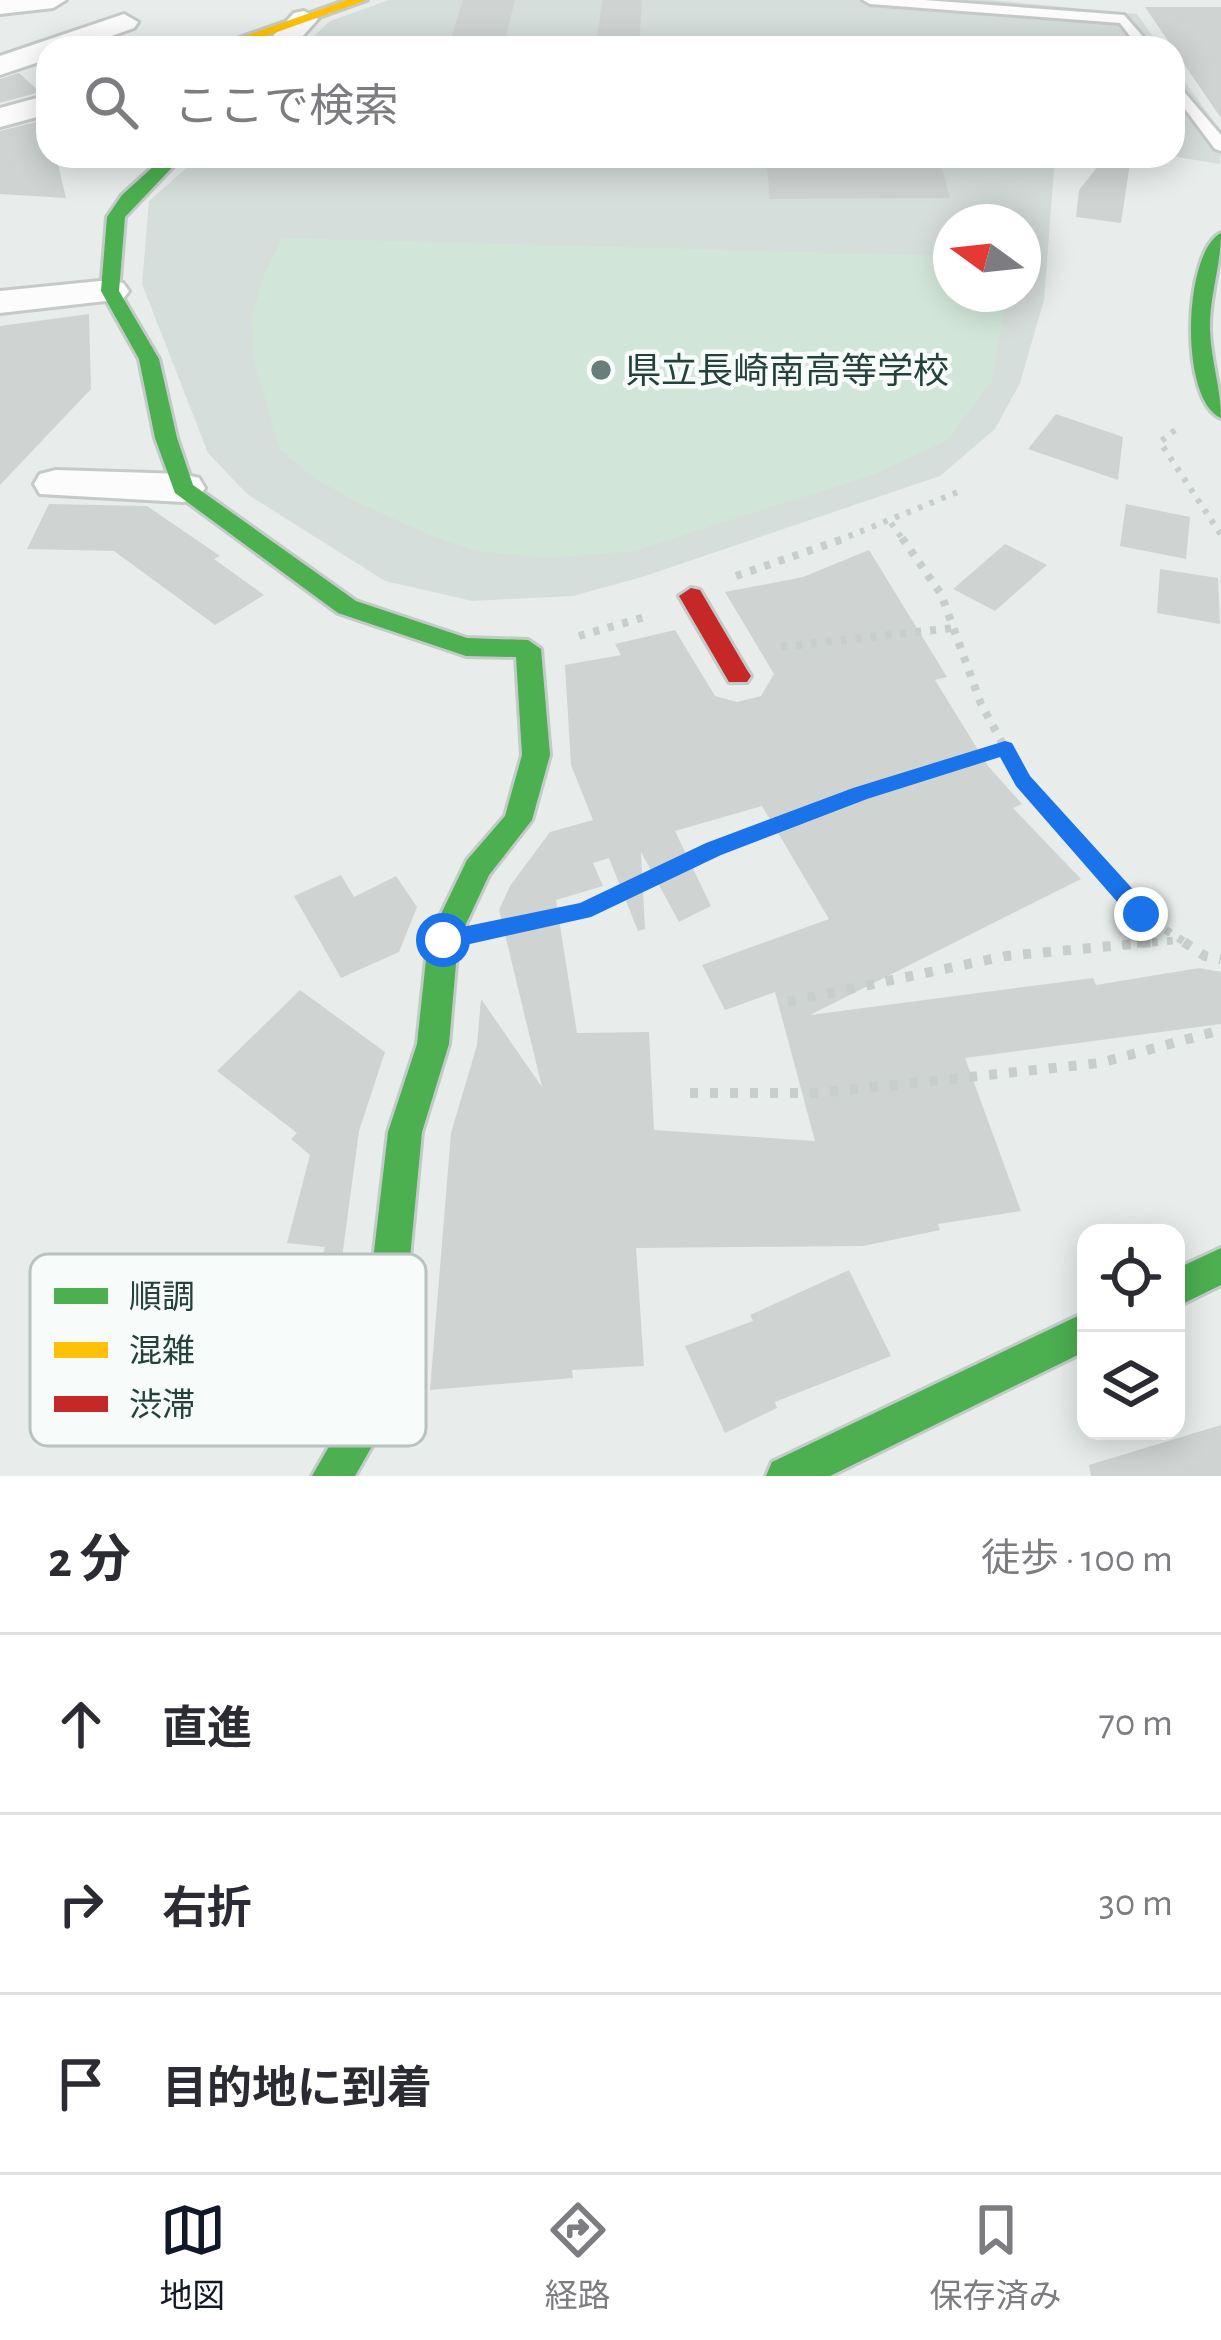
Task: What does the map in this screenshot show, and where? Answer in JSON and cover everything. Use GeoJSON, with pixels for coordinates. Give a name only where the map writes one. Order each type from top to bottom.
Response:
{"type":"FeatureCollection","features":[{"type":"Feature","properties":{"kind":"street"},"geometry":{"type":"LineString","coordinates":[[0,6],[52,0]]}},
{"type":"Feature","properties":{"kind":"street"},"geometry":{"type":"LineString","coordinates":[[254,36],[360,0]]}},
{"type":"Feature","properties":{"kind":"street"},"geometry":{"type":"LineString","coordinates":[[288,36],[304,19]]}},
{"type":"Feature","properties":{"kind":"street"},"geometry":{"type":"LineString","coordinates":[[86,36],[124,22]]}},
{"type":"Feature","properties":{"kind":"street"},"geometry":{"type":"LineString","coordinates":[[0,66],[36,54]]}},
{"type":"Feature","properties":{"kind":"street"},"geometry":{"type":"LineString","coordinates":[[0,118],[36,108]]}},
{"type":"Feature","properties":{"kind":"street"},"geometry":{"type":"LineString","coordinates":[[162,168],[116,217],[110,291],[148,359],[183,488]]}},
{"type":"Feature","properties":{"kind":"street"},"geometry":{"type":"LineString","coordinates":[[1221,238],[1200,285],[1196,336],[1202,379],[1221,412]]}},
{"type":"Feature","properties":{"kind":"street"},"geometry":{"type":"LineString","coordinates":[[0,302],[110,291]]}},
{"type":"Feature","properties":{"kind":"street"},"geometry":{"type":"LineString","coordinates":[[56,484],[183,488],[347,607],[466,646],[528,649],[536,755],[518,820],[477,868],[443,940],[433,1044],[405,1132],[392,1254]]}},
{"type":"Feature","properties":{"kind":"street"},"geometry":{"type":"LineString","coordinates":[[691,596],[731,664]]}},
{"type":"Feature","properties":{"kind":"street"},"geometry":{"type":"LineString","coordinates":[[1185,1284],[1221,1266]]}},
{"type":"Feature","properties":{"kind":"street"},"geometry":{"type":"LineString","coordinates":[[800,1473],[1084,1332]]}},
{"type":"Feature","properties":{"kind":"street"},"geometry":{"type":"LineString","coordinates":[[332,1476],[350,1446]]}},
{"type":"Feature","properties":{"kind":"lane"},"geometry":{"type":"LineString","coordinates":[[870,0],[948,2],[1124,19],[1137,36]]}},
{"type":"Feature","properties":{"kind":"lane"},"geometry":{"type":"LineString","coordinates":[[948,2],[958,26]]}},
{"type":"Feature","properties":{"kind":"lane"},"geometry":{"type":"LineString","coordinates":[[1185,99],[1221,146]]}},
{"type":"Feature","properties":{"kind":"path"},"geometry":{"type":"LineString","coordinates":[[1197,430],[1174,430],[1160,442],[1221,535]]}},
{"type":"Feature","properties":{"kind":"path"},"geometry":{"type":"LineString","coordinates":[[891,523],[941,594],[981,704],[1023,781],[1141,914],[1205,956],[1221,959]]}},
{"type":"Feature","properties":{"kind":"path"},"geometry":{"type":"LineString","coordinates":[[731,664],[953,628]]}},
{"type":"Feature","properties":{"kind":"path"},"geometry":{"type":"LineString","coordinates":[[443,940],[584,911],[713,849],[860,794],[1005,748]]}},
{"type":"Feature","properties":{"kind":"path"},"geometry":{"type":"LineString","coordinates":[[788,1002],[1006,956],[1181,940]]}},
{"type":"Feature","properties":{"kind":"path"},"geometry":{"type":"LineString","coordinates":[[690,1094],[820,1093],[1100,1064],[1221,1030]]}},
{"type":"Feature","properties":{"kind":"shaded area"},"geometry":{"type":"Polygon","coordinates":[[[389,0],[991,0],[1137,14],[1153,36],[314,36],[330,21],[389,0]]]}},
{"type":"Feature","properties":{"kind":"shaded area"},"geometry":{"type":"Polygon","coordinates":[[[1185,82],[1221,131],[1220,164],[1185,158],[1185,82]]]}},
{"type":"Feature","properties":{"kind":"shaded area","name":"県立長崎南高等学校"},"geometry":{"type":"Polygon","coordinates":[[[186,168],[1054,168],[1041,310],[1041,204],[933,204],[933,312],[1041,312],[1020,383],[995,429],[940,476],[642,577],[573,596],[472,601],[385,581],[247,494],[208,453],[142,284],[149,201],[186,168]]]}},
{"type":"Feature","properties":{"kind":"green space"},"geometry":{"type":"Polygon","coordinates":[[[282,238],[933,256],[933,312],[1004,312],[992,381],[947,440],[875,474],[633,551],[549,558],[474,551],[428,534],[348,498],[280,449],[254,360],[252,317],[282,238]]]}},
{"type":"Feature","properties":{"kind":"building"},"geometry":{"type":"Polygon","coordinates":[[[463,0],[515,0],[506,36],[452,36],[463,0]]]}},
{"type":"Feature","properties":{"kind":"building"},"geometry":{"type":"Polygon","coordinates":[[[602,0],[642,0],[640,36],[598,36],[602,0]]]}},
{"type":"Feature","properties":{"kind":"building"},"geometry":{"type":"Polygon","coordinates":[[[1145,7],[1221,7],[1221,118],[1185,66],[1185,36],[1165,36],[1145,7]]]}},
{"type":"Feature","properties":{"kind":"building"},"geometry":{"type":"Polygon","coordinates":[[[19,73],[36,93],[0,103],[0,79],[19,73]]]}},
{"type":"Feature","properties":{"kind":"building"},"geometry":{"type":"Polygon","coordinates":[[[36,122],[36,168],[59,168],[66,198],[0,194],[0,131],[36,122]]]}},
{"type":"Feature","properties":{"kind":"building"},"geometry":{"type":"Polygon","coordinates":[[[767,168],[942,168],[950,198],[770,199],[767,168]]]}},
{"type":"Feature","properties":{"kind":"building"},"geometry":{"type":"Polygon","coordinates":[[[1096,168],[1129,168],[1121,223],[1076,217],[1079,190],[1096,168]]]}},
{"type":"Feature","properties":{"kind":"building"},"geometry":{"type":"Polygon","coordinates":[[[89,314],[91,389],[0,485],[0,326],[89,314]]]}},
{"type":"Feature","properties":{"kind":"building"},"geometry":{"type":"Polygon","coordinates":[[[1056,414],[1123,437],[1118,480],[1028,449],[1056,414]]]}},
{"type":"Feature","properties":{"kind":"building"},"geometry":{"type":"Polygon","coordinates":[[[49,504],[147,506],[220,556],[214,559],[264,595],[215,625],[114,551],[27,549],[49,504]]]}},
{"type":"Feature","properties":{"kind":"building"},"geometry":{"type":"Polygon","coordinates":[[[1126,504],[1190,517],[1186,559],[1120,546],[1126,504]]]}},
{"type":"Feature","properties":{"kind":"building"},"geometry":{"type":"Polygon","coordinates":[[[1005,544],[1047,565],[995,611],[953,589],[1005,544]]]}},
{"type":"Feature","properties":{"kind":"building"},"geometry":{"type":"Polygon","coordinates":[[[869,550],[947,677],[935,680],[988,766],[1022,804],[1013,808],[1081,879],[810,1015],[1093,978],[1096,985],[1199,968],[1221,972],[1221,1024],[965,1058],[1021,1211],[938,1224],[940,1230],[863,1246],[636,1248],[644,1366],[572,1370],[573,1378],[430,1390],[451,1133],[477,1045],[481,999],[542,1087],[499,910],[510,886],[550,832],[593,820],[571,765],[565,665],[621,655],[615,644],[675,630],[715,696],[737,702],[761,696],[774,674],[725,592],[803,577],[869,550]],[[762,806],[675,831],[711,906],[679,922],[641,852],[645,929],[638,931],[609,858],[593,863],[603,886],[556,900],[577,1033],[649,1032],[654,1130],[815,1141],[775,992],[725,1010],[702,965],[829,919],[762,806]]]}},
{"type":"Feature","properties":{"kind":"building"},"geometry":{"type":"Polygon","coordinates":[[[1160,569],[1218,578],[1220,624],[1157,613],[1160,569]]]}},
{"type":"Feature","properties":{"kind":"building"},"geometry":{"type":"Polygon","coordinates":[[[341,875],[354,897],[396,876],[417,907],[399,952],[341,978],[294,896],[341,875]]]}},
{"type":"Feature","properties":{"kind":"building"},"geometry":{"type":"Polygon","coordinates":[[[300,990],[385,1052],[359,1131],[343,1254],[323,1254],[325,1247],[287,1243],[310,1155],[291,1139],[297,1133],[217,1071],[300,990]]]}},
{"type":"Feature","properties":{"kind":"building"},"geometry":{"type":"Polygon","coordinates":[[[849,1270],[891,1356],[775,1402],[777,1408],[725,1433],[685,1346],[753,1321],[750,1315],[849,1270]]]}},
{"type":"Feature","properties":{"kind":"building"},"geometry":{"type":"Polygon","coordinates":[[[1221,1425],[1221,1476],[1091,1476],[1089,1465],[1185,1440],[1185,1436],[1221,1425]]]}},
{"type":"Feature","properties":{"kind":"traffic: fast"},"geometry":{"type":"LineString","coordinates":[[162,168],[116,217],[110,291],[149,359],[166,438],[183,488],[347,607],[466,647],[528,649],[536,755],[518,820],[477,868],[443,941],[433,1044],[405,1132],[392,1254]]}},
{"type":"Feature","properties":{"kind":"traffic: fast"},"geometry":{"type":"LineString","coordinates":[[1221,238],[1206,283],[1200,325],[1205,367],[1221,412]]}},
{"type":"Feature","properties":{"kind":"traffic: fast"},"geometry":{"type":"LineString","coordinates":[[1185,1284],[1221,1266]]}},
{"type":"Feature","properties":{"kind":"traffic: fast"},"geometry":{"type":"LineString","coordinates":[[786,1476],[1084,1332]]}},
{"type":"Feature","properties":{"kind":"traffic: fast"},"geometry":{"type":"LineString","coordinates":[[332,1476],[350,1446]]}},
{"type":"Feature","properties":{"kind":"traffic: slow"},"geometry":{"type":"LineString","coordinates":[[254,36],[360,0]]}},
{"type":"Feature","properties":{"kind":"traffic: jam"},"geometry":{"type":"LineString","coordinates":[[691,596],[738,676]]}},
{"type":"Feature","properties":{"kind":"place","name":"県立長崎南高等学校"},"geometry":{"type":"Point","coordinates":[601,370]}},
{"type":"Feature","properties":{"kind":"route"},"geometry":{"type":"LineString","coordinates":[[443,940],[584,911],[713,849],[860,794],[1005,748],[1023,781],[1141,914]]}}]}
